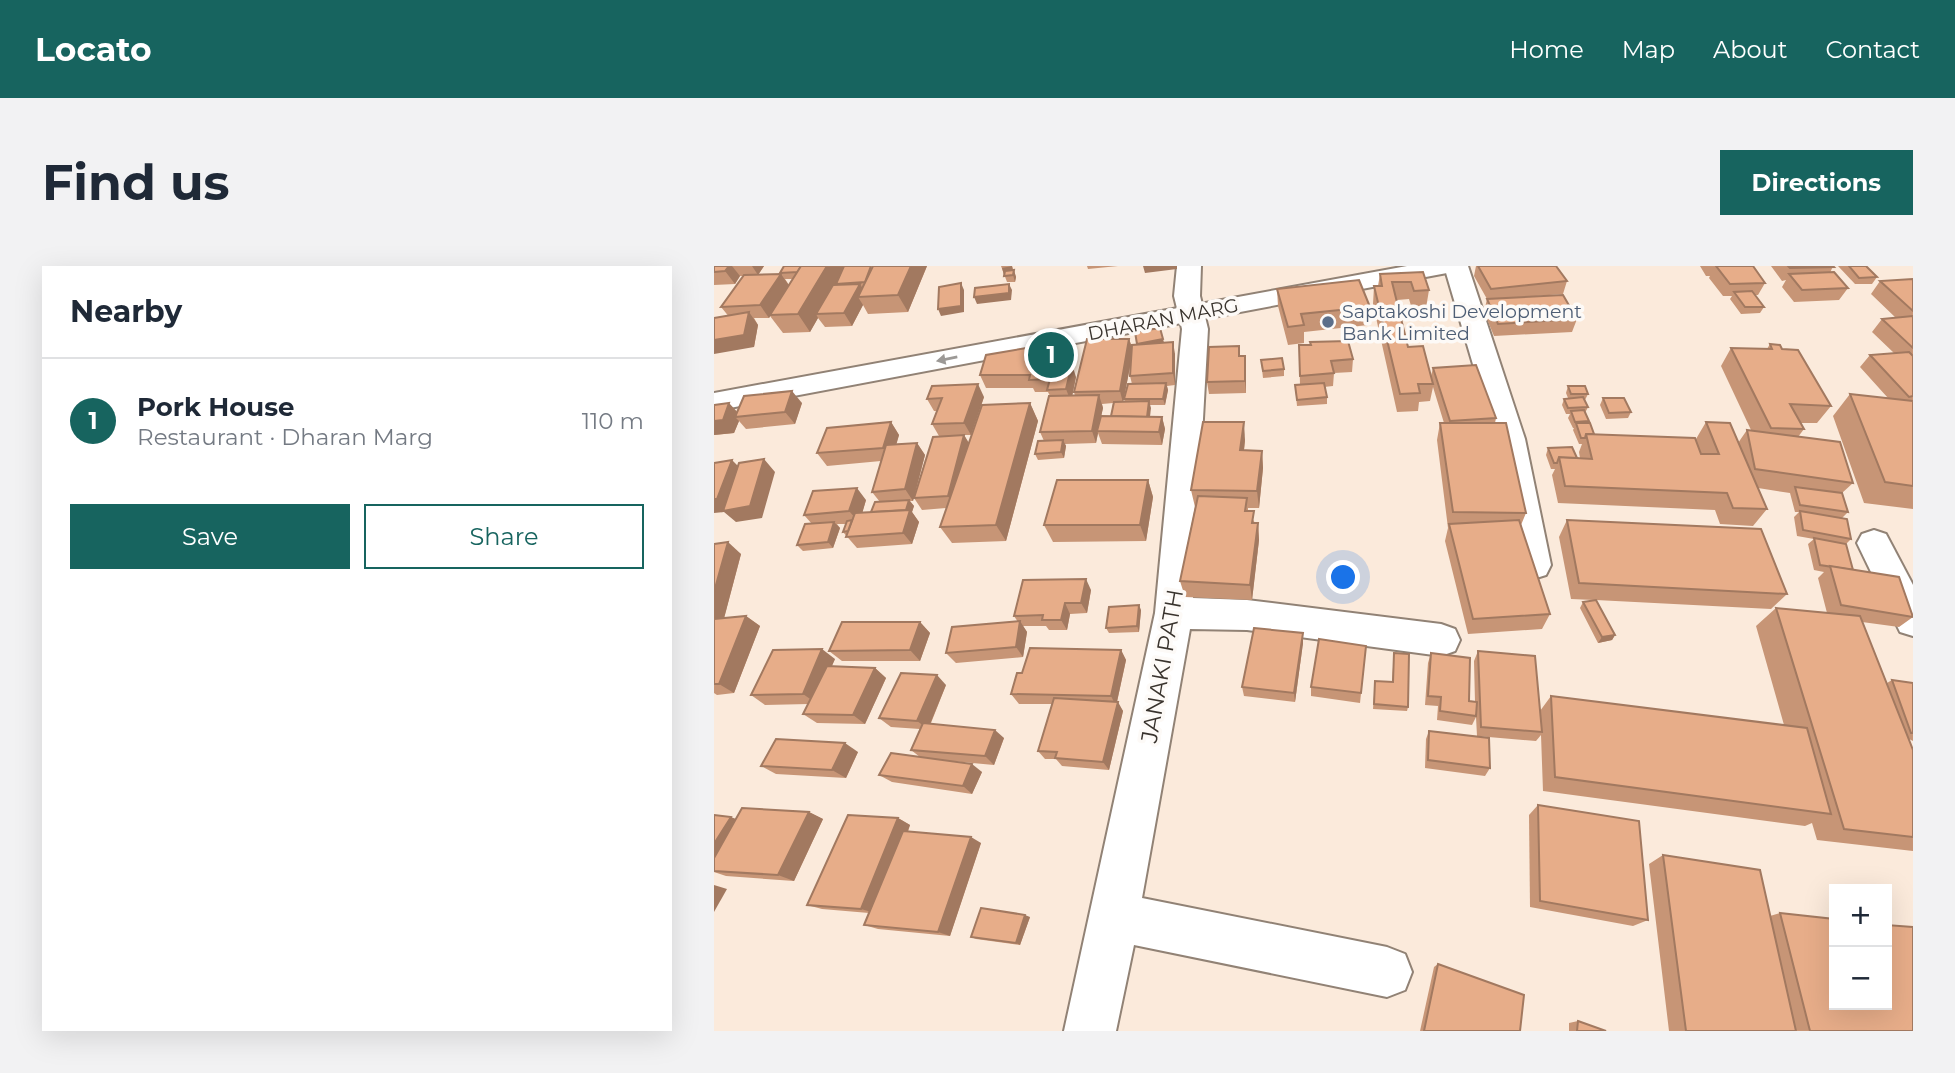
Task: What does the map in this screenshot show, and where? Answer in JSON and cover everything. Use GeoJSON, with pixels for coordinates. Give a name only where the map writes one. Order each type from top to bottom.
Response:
{"type":"FeatureCollection","features":[{"type":"Feature","properties":{"kind":"street","name":"DHARAN MARG"},"geometry":{"type":"LineString","coordinates":[[714,382],[1189,292],[1354,266]]}},
{"type":"Feature","properties":{"kind":"street","name":"DHARAN MARG"},"geometry":{"type":"LineString","coordinates":[[714,402],[1189,292],[1447,266]]}},
{"type":"Feature","properties":{"kind":"street"},"geometry":{"type":"LineString","coordinates":[[1456,266],[1469,315],[1510,439],[1533,565]]}},
{"type":"Feature","properties":{"kind":"street","name":"JANAKI PATH"},"geometry":{"type":"LineString","coordinates":[[1090,1031],[1174,613],[1195,329],[1189,292]]}},
{"type":"Feature","properties":{"kind":"street"},"geometry":{"type":"LineString","coordinates":[[1874,543],[1913,621]]}},
{"type":"Feature","properties":{"kind":"street"},"geometry":{"type":"LineString","coordinates":[[1174,613],[1247,615],[1441,640]]}},
{"type":"Feature","properties":{"kind":"street"},"geometry":{"type":"LineString","coordinates":[[1115,917],[1387,972]]}},
{"type":"Feature","properties":{"kind":"building"},"geometry":{"type":"Polygon","coordinates":[[[714,266],[729,266],[725,271],[714,272],[714,266]]]}},
{"type":"Feature","properties":{"kind":"building"},"geometry":{"type":"Polygon","coordinates":[[[784,266],[801,266],[798,272],[780,273],[784,266]]]}},
{"type":"Feature","properties":{"kind":"building"},"geometry":{"type":"Polygon","coordinates":[[[801,266],[827,266],[798,314],[770,315],[801,266]]]}},
{"type":"Feature","properties":{"kind":"building"},"geometry":{"type":"Polygon","coordinates":[[[844,266],[871,266],[865,282],[836,284],[844,266]]]}},
{"type":"Feature","properties":{"kind":"building"},"geometry":{"type":"Polygon","coordinates":[[[873,266],[911,266],[898,295],[858,297],[873,266]]]}},
{"type":"Feature","properties":{"kind":"building"},"geometry":{"type":"Polygon","coordinates":[[[1478,266],[1556,266],[1567,281],[1491,289],[1478,266]]]}},
{"type":"Feature","properties":{"kind":"building"},"geometry":{"type":"Polygon","coordinates":[[[1716,266],[1753,266],[1765,283],[1730,284],[1716,266]]]}},
{"type":"Feature","properties":{"kind":"building"},"geometry":{"type":"Polygon","coordinates":[[[1788,266],[1833,266],[1834,267],[1790,268],[1788,266]]]}},
{"type":"Feature","properties":{"kind":"building"},"geometry":{"type":"Polygon","coordinates":[[[1849,266],[1866,266],[1877,277],[1859,278],[1849,266]]]}},
{"type":"Feature","properties":{"kind":"building"},"geometry":{"type":"Polygon","coordinates":[[[1014,270],[1013,275],[1004,276],[1005,271],[1014,270]]]}},
{"type":"Feature","properties":{"kind":"building"},"geometry":{"type":"Polygon","coordinates":[[[1423,272],[1429,290],[1414,291],[1411,282],[1392,282],[1408,347],[1423,346],[1433,384],[1418,384],[1420,393],[1400,394],[1374,286],[1382,286],[1380,274],[1423,272]]]}},
{"type":"Feature","properties":{"kind":"building"},"geometry":{"type":"Polygon","coordinates":[[[1834,272],[1848,288],[1802,290],[1789,274],[1834,272]]]}},
{"type":"Feature","properties":{"kind":"building"},"geometry":{"type":"Polygon","coordinates":[[[781,274],[760,305],[721,307],[744,275],[781,274]]]}},
{"type":"Feature","properties":{"kind":"building"},"geometry":{"type":"Polygon","coordinates":[[[1913,279],[1913,311],[1880,281],[1913,279]]]}},
{"type":"Feature","properties":{"kind":"building"},"geometry":{"type":"Polygon","coordinates":[[[1359,280],[1370,307],[1301,314],[1304,325],[1288,327],[1277,289],[1359,280]]]}},
{"type":"Feature","properties":{"kind":"building"},"geometry":{"type":"Polygon","coordinates":[[[961,283],[961,306],[938,309],[939,287],[961,283]]]}},
{"type":"Feature","properties":{"kind":"building"},"geometry":{"type":"Polygon","coordinates":[[[860,284],[844,313],[816,314],[833,285],[860,284]]]}},
{"type":"Feature","properties":{"kind":"building"},"geometry":{"type":"Polygon","coordinates":[[[1009,284],[1009,293],[974,297],[975,288],[1009,284]]]}},
{"type":"Feature","properties":{"kind":"building"},"geometry":{"type":"Polygon","coordinates":[[[1752,291],[1764,307],[1745,307],[1734,292],[1752,291]]]}},
{"type":"Feature","properties":{"kind":"building"},"geometry":{"type":"Polygon","coordinates":[[[1563,295],[1577,319],[1498,324],[1487,299],[1563,295]]]}},
{"type":"Feature","properties":{"kind":"building"},"geometry":{"type":"Polygon","coordinates":[[[749,312],[744,335],[714,340],[714,318],[749,312]]]}},
{"type":"Feature","properties":{"kind":"building"},"geometry":{"type":"Polygon","coordinates":[[[1913,316],[1913,348],[1882,319],[1913,316]]]}},
{"type":"Feature","properties":{"kind":"building"},"geometry":{"type":"Polygon","coordinates":[[[1160,328],[1163,339],[1137,344],[1135,332],[1160,328]]]}},
{"type":"Feature","properties":{"kind":"building"},"geometry":{"type":"Polygon","coordinates":[[[1087,339],[1129,339],[1120,391],[1074,392],[1087,339]]]}},
{"type":"Feature","properties":{"kind":"building"},"geometry":{"type":"Polygon","coordinates":[[[1348,341],[1353,359],[1331,361],[1334,373],[1300,376],[1299,345],[1348,341]]]}},
{"type":"Feature","properties":{"kind":"building"},"geometry":{"type":"Polygon","coordinates":[[[1173,342],[1173,373],[1130,376],[1132,345],[1173,342]]]}},
{"type":"Feature","properties":{"kind":"building"},"geometry":{"type":"Polygon","coordinates":[[[1770,344],[1780,345],[1782,349],[1798,350],[1831,406],[1790,404],[1804,429],[1771,428],[1731,348],[1772,349],[1770,344]]]}},
{"type":"Feature","properties":{"kind":"building"},"geometry":{"type":"Polygon","coordinates":[[[1038,346],[1034,366],[1072,364],[1066,389],[1047,390],[1050,379],[1029,380],[1030,375],[980,375],[986,355],[1038,346]]]}},
{"type":"Feature","properties":{"kind":"building"},"geometry":{"type":"Polygon","coordinates":[[[1239,346],[1239,356],[1245,356],[1245,381],[1207,382],[1209,347],[1239,346]]]}},
{"type":"Feature","properties":{"kind":"building"},"geometry":{"type":"Polygon","coordinates":[[[1909,352],[1913,356],[1913,396],[1909,397],[1870,355],[1909,352]]]}},
{"type":"Feature","properties":{"kind":"building"},"geometry":{"type":"Polygon","coordinates":[[[1282,358],[1284,369],[1263,371],[1261,360],[1282,358]]]}},
{"type":"Feature","properties":{"kind":"building"},"geometry":{"type":"Polygon","coordinates":[[[1476,365],[1496,418],[1450,421],[1433,368],[1476,365]]]}},
{"type":"Feature","properties":{"kind":"building"},"geometry":{"type":"Polygon","coordinates":[[[1166,383],[1163,399],[1124,399],[1128,384],[1166,383]]]}},
{"type":"Feature","properties":{"kind":"building"},"geometry":{"type":"Polygon","coordinates":[[[1324,383],[1327,397],[1297,400],[1295,385],[1324,383]]]}},
{"type":"Feature","properties":{"kind":"building"},"geometry":{"type":"Polygon","coordinates":[[[978,384],[964,423],[932,424],[942,398],[927,399],[932,386],[978,384]]]}},
{"type":"Feature","properties":{"kind":"building"},"geometry":{"type":"Polygon","coordinates":[[[1568,386],[1585,386],[1588,394],[1571,394],[1568,386]]]}},
{"type":"Feature","properties":{"kind":"building"},"geometry":{"type":"Polygon","coordinates":[[[792,391],[785,412],[735,417],[744,396],[792,391]]]}},
{"type":"Feature","properties":{"kind":"building"},"geometry":{"type":"Polygon","coordinates":[[[1850,394],[1913,401],[1913,486],[1885,482],[1850,394]]]}},
{"type":"Feature","properties":{"kind":"building"},"geometry":{"type":"Polygon","coordinates":[[[1099,395],[1092,431],[1040,432],[1049,396],[1099,395]]]}},
{"type":"Feature","properties":{"kind":"building"},"geometry":{"type":"Polygon","coordinates":[[[1583,397],[1588,407],[1568,408],[1564,399],[1583,397]]]}},
{"type":"Feature","properties":{"kind":"building"},"geometry":{"type":"Polygon","coordinates":[[[1603,398],[1624,398],[1631,412],[1609,413],[1603,398]]]}},
{"type":"Feature","properties":{"kind":"building"},"geometry":{"type":"Polygon","coordinates":[[[1149,401],[1147,417],[1111,416],[1114,402],[1149,401]]]}},
{"type":"Feature","properties":{"kind":"building"},"geometry":{"type":"Polygon","coordinates":[[[729,403],[723,420],[714,421],[714,405],[729,403]]]}},
{"type":"Feature","properties":{"kind":"building"},"geometry":{"type":"Polygon","coordinates":[[[1030,403],[996,525],[940,527],[982,405],[1030,403]]]}},
{"type":"Feature","properties":{"kind":"building"},"geometry":{"type":"Polygon","coordinates":[[[1584,410],[1589,421],[1575,422],[1571,411],[1584,410]]]}},
{"type":"Feature","properties":{"kind":"building"},"geometry":{"type":"Polygon","coordinates":[[[1101,416],[1162,417],[1159,432],[1097,431],[1101,416]]]}},
{"type":"Feature","properties":{"kind":"building"},"geometry":{"type":"Polygon","coordinates":[[[891,422],[883,448],[817,453],[827,428],[891,422]]]}},
{"type":"Feature","properties":{"kind":"building"},"geometry":{"type":"Polygon","coordinates":[[[1203,422],[1244,422],[1240,450],[1262,451],[1257,491],[1191,490],[1203,422]]]}},
{"type":"Feature","properties":{"kind":"building"},"geometry":{"type":"Polygon","coordinates":[[[1706,422],[1730,423],[1767,509],[1733,508],[1727,493],[1565,486],[1559,457],[1592,459],[1586,434],[1695,438],[1701,454],[1719,454],[1706,422]]]}},
{"type":"Feature","properties":{"kind":"building"},"geometry":{"type":"Polygon","coordinates":[[[1440,423],[1506,423],[1526,513],[1453,512],[1440,423]]]}},
{"type":"Feature","properties":{"kind":"building"},"geometry":{"type":"Polygon","coordinates":[[[1576,423],[1590,423],[1594,434],[1586,434],[1585,438],[1581,438],[1576,423]]]}},
{"type":"Feature","properties":{"kind":"building"},"geometry":{"type":"Polygon","coordinates":[[[1747,430],[1840,442],[1853,483],[1755,469],[1747,430]]]}},
{"type":"Feature","properties":{"kind":"building"},"geometry":{"type":"Polygon","coordinates":[[[964,435],[948,496],[914,498],[933,437],[964,435]]]}},
{"type":"Feature","properties":{"kind":"building"},"geometry":{"type":"Polygon","coordinates":[[[1063,440],[1061,452],[1035,454],[1038,441],[1063,440]]]}},
{"type":"Feature","properties":{"kind":"building"},"geometry":{"type":"Polygon","coordinates":[[[917,443],[905,489],[872,492],[886,445],[917,443]]]}},
{"type":"Feature","properties":{"kind":"building"},"geometry":{"type":"Polygon","coordinates":[[[1572,447],[1577,458],[1559,457],[1557,463],[1554,463],[1548,448],[1572,447]]]}},
{"type":"Feature","properties":{"kind":"building"},"geometry":{"type":"Polygon","coordinates":[[[764,459],[750,506],[723,511],[739,463],[764,459]]]}},
{"type":"Feature","properties":{"kind":"building"},"geometry":{"type":"Polygon","coordinates":[[[732,460],[717,499],[714,499],[714,463],[732,460]]]}},
{"type":"Feature","properties":{"kind":"building"},"geometry":{"type":"Polygon","coordinates":[[[1057,480],[1148,480],[1140,525],[1044,525],[1057,480]]]}},
{"type":"Feature","properties":{"kind":"building"},"geometry":{"type":"Polygon","coordinates":[[[1795,487],[1842,493],[1848,512],[1800,505],[1795,487]]]}},
{"type":"Feature","properties":{"kind":"building"},"geometry":{"type":"Polygon","coordinates":[[[857,488],[849,511],[804,515],[813,491],[857,488]]]}},
{"type":"Feature","properties":{"kind":"building"},"geometry":{"type":"Polygon","coordinates":[[[1198,496],[1247,498],[1245,511],[1254,511],[1252,523],[1258,523],[1250,585],[1180,581],[1198,496]]]}},
{"type":"Feature","properties":{"kind":"building"},"geometry":{"type":"Polygon","coordinates":[[[909,500],[906,510],[871,512],[875,502],[909,500]]]}},
{"type":"Feature","properties":{"kind":"building"},"geometry":{"type":"Polygon","coordinates":[[[910,510],[903,533],[846,537],[855,513],[910,510]]]}},
{"type":"Feature","properties":{"kind":"building"},"geometry":{"type":"Polygon","coordinates":[[[1800,511],[1847,519],[1851,539],[1803,530],[1800,511]]]}},
{"type":"Feature","properties":{"kind":"building"},"geometry":{"type":"Polygon","coordinates":[[[852,520],[848,531],[843,532],[847,521],[852,520]]]}},
{"type":"Feature","properties":{"kind":"building"},"geometry":{"type":"Polygon","coordinates":[[[1519,520],[1550,614],[1473,619],[1449,524],[1519,520]]]}},
{"type":"Feature","properties":{"kind":"building"},"geometry":{"type":"Polygon","coordinates":[[[1567,520],[1761,529],[1787,594],[1579,583],[1567,520]]]}},
{"type":"Feature","properties":{"kind":"building"},"geometry":{"type":"Polygon","coordinates":[[[834,522],[828,542],[797,545],[805,524],[834,522]]]}},
{"type":"Feature","properties":{"kind":"building"},"geometry":{"type":"Polygon","coordinates":[[[1814,538],[1846,544],[1853,570],[1820,565],[1814,538]]]}},
{"type":"Feature","properties":{"kind":"building"},"geometry":{"type":"Polygon","coordinates":[[[728,542],[714,592],[714,544],[728,542]]]}},
{"type":"Feature","properties":{"kind":"building"},"geometry":{"type":"Polygon","coordinates":[[[1830,566],[1899,577],[1913,617],[1841,605],[1830,566]]]}},
{"type":"Feature","properties":{"kind":"building"},"geometry":{"type":"Polygon","coordinates":[[[1086,579],[1081,603],[1065,603],[1061,620],[1042,620],[1043,615],[1014,616],[1023,580],[1086,579]]]}},
{"type":"Feature","properties":{"kind":"building"},"geometry":{"type":"Polygon","coordinates":[[[1596,600],[1615,635],[1602,637],[1583,602],[1596,600]]]}},
{"type":"Feature","properties":{"kind":"building"},"geometry":{"type":"Polygon","coordinates":[[[1139,605],[1137,626],[1106,628],[1109,607],[1139,605]]]}},
{"type":"Feature","properties":{"kind":"building"},"geometry":{"type":"Polygon","coordinates":[[[1776,608],[1860,616],[1913,750],[1913,837],[1844,829],[1776,608]]]}},
{"type":"Feature","properties":{"kind":"building"},"geometry":{"type":"Polygon","coordinates":[[[746,616],[719,684],[714,684],[714,619],[746,616]]]}},
{"type":"Feature","properties":{"kind":"building"},"geometry":{"type":"Polygon","coordinates":[[[1020,621],[1016,647],[946,653],[952,627],[1020,621]]]}},
{"type":"Feature","properties":{"kind":"building"},"geometry":{"type":"Polygon","coordinates":[[[842,622],[920,622],[910,650],[829,651],[842,622]]]}},
{"type":"Feature","properties":{"kind":"building"},"geometry":{"type":"Polygon","coordinates":[[[1254,628],[1303,633],[1294,693],[1242,687],[1254,628]]]}},
{"type":"Feature","properties":{"kind":"building"},"geometry":{"type":"Polygon","coordinates":[[[1319,639],[1366,646],[1361,693],[1311,687],[1319,639]]]}},
{"type":"Feature","properties":{"kind":"building"},"geometry":{"type":"Polygon","coordinates":[[[1030,648],[1121,650],[1111,696],[1011,694],[1017,673],[1022,673],[1030,648]]]}},
{"type":"Feature","properties":{"kind":"building"},"geometry":{"type":"Polygon","coordinates":[[[822,649],[803,694],[751,695],[773,650],[822,649]]]}},
{"type":"Feature","properties":{"kind":"building"},"geometry":{"type":"Polygon","coordinates":[[[1478,651],[1535,656],[1542,732],[1481,727],[1478,651]]]}},
{"type":"Feature","properties":{"kind":"building"},"geometry":{"type":"Polygon","coordinates":[[[1394,653],[1409,654],[1408,707],[1374,704],[1375,681],[1393,682],[1394,653]]]}},
{"type":"Feature","properties":{"kind":"building"},"geometry":{"type":"Polygon","coordinates":[[[1431,653],[1470,658],[1469,701],[1477,702],[1476,716],[1440,711],[1441,697],[1428,696],[1431,653]]]}},
{"type":"Feature","properties":{"kind":"building"},"geometry":{"type":"Polygon","coordinates":[[[827,666],[875,668],[853,715],[803,714],[827,666]]]}},
{"type":"Feature","properties":{"kind":"building"},"geometry":{"type":"Polygon","coordinates":[[[901,673],[937,675],[917,721],[879,718],[901,673]]]}},
{"type":"Feature","properties":{"kind":"building"},"geometry":{"type":"Polygon","coordinates":[[[1892,680],[1913,683],[1913,733],[1911,733],[1892,680]]]}},
{"type":"Feature","properties":{"kind":"building"},"geometry":{"type":"Polygon","coordinates":[[[1551,696],[1807,728],[1831,814],[1555,777],[1551,696]]]}},
{"type":"Feature","properties":{"kind":"building"},"geometry":{"type":"Polygon","coordinates":[[[1054,698],[1118,702],[1103,762],[1055,758],[1057,752],[1038,751],[1054,698]]]}},
{"type":"Feature","properties":{"kind":"building"},"geometry":{"type":"Polygon","coordinates":[[[923,723],[995,730],[985,756],[911,750],[923,723]]]}},
{"type":"Feature","properties":{"kind":"building"},"geometry":{"type":"Polygon","coordinates":[[[1429,731],[1489,738],[1490,768],[1428,760],[1429,731]]]}},
{"type":"Feature","properties":{"kind":"building"},"geometry":{"type":"Polygon","coordinates":[[[776,739],[845,743],[832,770],[761,766],[776,739]]]}},
{"type":"Feature","properties":{"kind":"building"},"geometry":{"type":"Polygon","coordinates":[[[891,753],[972,764],[963,786],[879,775],[891,753]]]}},
{"type":"Feature","properties":{"kind":"building"},"geometry":{"type":"Polygon","coordinates":[[[1538,805],[1639,821],[1648,920],[1540,901],[1538,805]]]}},
{"type":"Feature","properties":{"kind":"building"},"geometry":{"type":"Polygon","coordinates":[[[742,808],[809,812],[778,875],[714,871],[714,858],[742,808]]]}},
{"type":"Feature","properties":{"kind":"building"},"geometry":{"type":"Polygon","coordinates":[[[714,815],[731,817],[714,844],[714,815]]]}},
{"type":"Feature","properties":{"kind":"building"},"geometry":{"type":"Polygon","coordinates":[[[848,815],[898,818],[861,909],[807,905],[848,815]]]}},
{"type":"Feature","properties":{"kind":"building"},"geometry":{"type":"Polygon","coordinates":[[[903,831],[971,837],[938,932],[864,925],[903,831]]]}},
{"type":"Feature","properties":{"kind":"building"},"geometry":{"type":"Polygon","coordinates":[[[1663,855],[1760,870],[1796,1031],[1686,1031],[1663,855]]]}},
{"type":"Feature","properties":{"kind":"building"},"geometry":{"type":"Polygon","coordinates":[[[981,908],[1025,915],[1016,943],[971,937],[981,908]]]}},
{"type":"Feature","properties":{"kind":"building"},"geometry":{"type":"Polygon","coordinates":[[[1780,913],[1829,918],[1829,1010],[1892,1010],[1892,925],[1913,927],[1913,1031],[1810,1031],[1780,913]]]}},
{"type":"Feature","properties":{"kind":"building"},"geometry":{"type":"Polygon","coordinates":[[[1438,964],[1524,995],[1520,1031],[1424,1031],[1438,964]]]}},
{"type":"Feature","properties":{"kind":"building"},"geometry":{"type":"Polygon","coordinates":[[[1578,1021],[1606,1031],[1577,1031],[1578,1021]]]}},
{"type":"Feature","properties":{"kind":"place","name":"Saptakoshi Development Bank Limited"},"geometry":{"type":"Point","coordinates":[1328,322]}},
{"type":"Feature","properties":{"kind":"place","name":"Pork House"},"geometry":{"type":"Point","coordinates":[1051,355]}}]}
